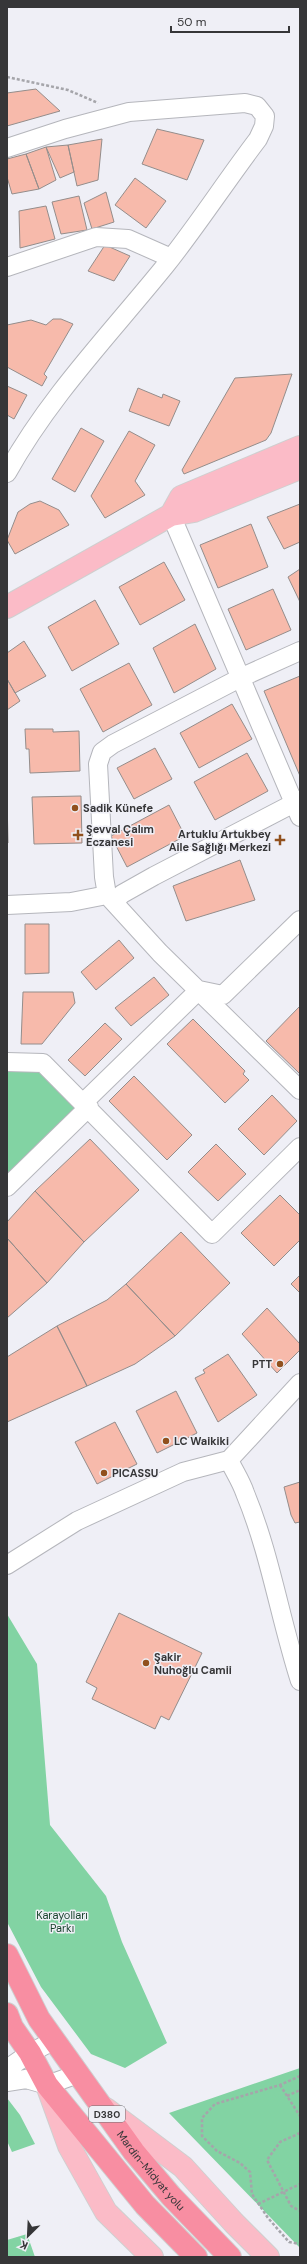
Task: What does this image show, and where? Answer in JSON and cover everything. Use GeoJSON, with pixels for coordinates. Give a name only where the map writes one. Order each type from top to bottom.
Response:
{"type":"FeatureCollection","features":[{"type":"Feature","properties":{"kind":"highway","name":"Mardin-Midyat yolu"},"geometry":{"type":"LineString","coordinates":[[7,1955],[39,2019],[56,2040],[78,2074],[134,2152],[171,2196],[230,2257]]}},
{"type":"Feature","properties":{"kind":"highway","name":"D380"},"geometry":{"type":"LineString","coordinates":[[7,2014],[12,2027],[30,2053],[47,2085],[144,2206],[196,2257]]}},
{"type":"Feature","properties":{"kind":"main road"},"geometry":{"type":"LineString","coordinates":[[7,607],[171,515],[194,511],[300,452]]}},
{"type":"Feature","properties":{"kind":"main road"},"geometry":{"type":"LineString","coordinates":[[47,2085],[69,2146],[106,2212],[152,2257]]}},
{"type":"Feature","properties":{"kind":"main road"},"geometry":{"type":"LineString","coordinates":[[99,2104],[183,2167],[234,2223],[268,2257]]}},
{"type":"Feature","properties":{"kind":"street"},"geometry":{"type":"LineString","coordinates":[[7,148],[65,129],[129,112],[245,103],[257,106],[265,116],[264,126],[258,139],[171,258],[60,395],[24,442],[7,473]]}},
{"type":"Feature","properties":{"kind":"street"},"geometry":{"type":"LineString","coordinates":[[7,267],[96,238],[128,239],[171,258]]}},
{"type":"Feature","properties":{"kind":"street"},"geometry":{"type":"LineString","coordinates":[[7,905],[110,899],[298,806],[240,678],[171,515]]}},
{"type":"Feature","properties":{"kind":"street"},"geometry":{"type":"LineString","coordinates":[[300,651],[240,678],[102,752],[98,764],[104,877],[110,899],[160,953],[300,1090]]}},
{"type":"Feature","properties":{"kind":"street"},"geometry":{"type":"LineString","coordinates":[[7,896],[64,894],[110,899]]}},
{"type":"Feature","properties":{"kind":"street"},"geometry":{"type":"LineString","coordinates":[[199,990],[223,994],[300,920]]}},
{"type":"Feature","properties":{"kind":"street"},"geometry":{"type":"LineString","coordinates":[[7,1187],[199,990]]}},
{"type":"Feature","properties":{"kind":"street"},"geometry":{"type":"LineString","coordinates":[[7,1062],[43,1063],[212,1234],[300,1147]]}},
{"type":"Feature","properties":{"kind":"street"},"geometry":{"type":"LineString","coordinates":[[7,1565],[77,1521],[184,1472],[229,1460],[300,1383]]}},
{"type":"Feature","properties":{"kind":"street"},"geometry":{"type":"LineString","coordinates":[[229,1460],[245,1492],[262,1543],[287,1642],[300,1681]]}},
{"type":"Feature","properties":{"kind":"street"},"geometry":{"type":"LineString","coordinates":[[7,2068],[30,2053],[56,2040]]}},
{"type":"Feature","properties":{"kind":"street"},"geometry":{"type":"LineString","coordinates":[[7,2082],[26,2080],[47,2085],[78,2074]]}},
{"type":"Feature","properties":{"kind":"path"},"geometry":{"type":"LineString","coordinates":[[7,77],[68,90],[98,103],[114,116]]}},
{"type":"Feature","properties":{"kind":"path"},"geometry":{"type":"LineString","coordinates":[[300,2076],[280,2085],[214,2104],[202,2118],[202,2136],[217,2151],[240,2163],[250,2172],[252,2194],[258,2204],[289,2242],[300,2244]]}},
{"type":"Feature","properties":{"kind":"path"},"geometry":{"type":"LineString","coordinates":[[280,2085],[300,2116]]}},
{"type":"Feature","properties":{"kind":"path"},"geometry":{"type":"LineString","coordinates":[[287,2096],[300,2090]]}},
{"type":"Feature","properties":{"kind":"path"},"geometry":{"type":"LineString","coordinates":[[300,2133],[280,2142],[267,2160],[291,2206],[300,2211]]}},
{"type":"Feature","properties":{"kind":"path"},"geometry":{"type":"LineString","coordinates":[[258,2204],[300,2184]]}},
{"type":"Feature","properties":{"kind":"green space"},"geometry":{"type":"Polygon","coordinates":[[[7,1072],[41,1072],[77,1108],[7,1177],[7,1072]]]}},
{"type":"Feature","properties":{"kind":"green space","name":"Karayolları Parkı"},"geometry":{"type":"Polygon","coordinates":[[[7,1614],[37,1664],[50,1825],[106,1896],[122,1942],[167,2043],[125,2068],[91,2054],[41,1987],[7,1922],[7,1614]]]}},
{"type":"Feature","properties":{"kind":"green space"},"geometry":{"type":"Polygon","coordinates":[[[300,2068],[300,2248],[169,2113],[300,2068]]]}},
{"type":"Feature","properties":{"kind":"green space"},"geometry":{"type":"Polygon","coordinates":[[[7,2098],[20,2115],[35,2144],[12,2152],[7,2141],[7,2098]]]}},
{"type":"Feature","properties":{"kind":"green space"},"geometry":{"type":"Polygon","coordinates":[[[27,2234],[35,2257],[7,2257],[7,2240],[27,2234]]]}},
{"type":"Feature","properties":{"kind":"building"},"geometry":{"type":"Polygon","coordinates":[[[36,89],[60,111],[7,126],[7,93],[36,89]]]}},
{"type":"Feature","properties":{"kind":"building"},"geometry":{"type":"Polygon","coordinates":[[[157,129],[204,140],[187,180],[142,164],[157,129]]]}},
{"type":"Feature","properties":{"kind":"building"},"geometry":{"type":"Polygon","coordinates":[[[102,139],[98,180],[77,186],[68,145],[102,139]]]}},
{"type":"Feature","properties":{"kind":"building"},"geometry":{"type":"Polygon","coordinates":[[[68,145],[74,172],[60,178],[46,147],[68,145]]]}},
{"type":"Feature","properties":{"kind":"building"},"geometry":{"type":"Polygon","coordinates":[[[46,147],[56,180],[39,189],[26,154],[46,147]]]}},
{"type":"Feature","properties":{"kind":"building"},"geometry":{"type":"Polygon","coordinates":[[[26,154],[39,189],[12,194],[7,177],[7,159],[26,154]]]}},
{"type":"Feature","properties":{"kind":"building"},"geometry":{"type":"Polygon","coordinates":[[[135,178],[166,201],[146,228],[115,205],[135,178]]]}},
{"type":"Feature","properties":{"kind":"building"},"geometry":{"type":"Polygon","coordinates":[[[106,192],[114,222],[92,229],[84,203],[106,192]]]}},
{"type":"Feature","properties":{"kind":"building"},"geometry":{"type":"Polygon","coordinates":[[[79,196],[87,230],[61,234],[52,202],[79,196]]]}},
{"type":"Feature","properties":{"kind":"building"},"geometry":{"type":"Polygon","coordinates":[[[46,206],[55,239],[20,248],[19,211],[46,206]]]}},
{"type":"Feature","properties":{"kind":"building"},"geometry":{"type":"Polygon","coordinates":[[[105,245],[130,256],[114,281],[88,271],[105,245]]]}},
{"type":"Feature","properties":{"kind":"building"},"geometry":{"type":"Polygon","coordinates":[[[53,319],[61,319],[73,324],[44,374],[47,377],[42,386],[7,367],[7,325],[31,320],[46,325],[53,319]]]}},
{"type":"Feature","properties":{"kind":"building"},"geometry":{"type":"Polygon","coordinates":[[[292,374],[271,433],[266,440],[184,474],[182,470],[235,378],[292,374]]]}},
{"type":"Feature","properties":{"kind":"building"},"geometry":{"type":"Polygon","coordinates":[[[7,386],[27,395],[14,419],[7,415],[7,386]]]}},
{"type":"Feature","properties":{"kind":"building"},"geometry":{"type":"Polygon","coordinates":[[[138,388],[162,398],[163,394],[180,401],[169,426],[129,411],[138,388]]]}},
{"type":"Feature","properties":{"kind":"building"},"geometry":{"type":"Polygon","coordinates":[[[81,428],[104,441],[75,492],[52,479],[81,428]]]}},
{"type":"Feature","properties":{"kind":"building"},"geometry":{"type":"Polygon","coordinates":[[[129,431],[155,445],[135,481],[145,495],[105,518],[91,496],[129,431]]]}},
{"type":"Feature","properties":{"kind":"building"},"geometry":{"type":"Polygon","coordinates":[[[40,501],[59,510],[69,525],[15,554],[7,540],[18,512],[30,504],[40,501]]]}},
{"type":"Feature","properties":{"kind":"building"},"geometry":{"type":"Polygon","coordinates":[[[300,504],[300,542],[284,549],[267,517],[300,504]]]}},
{"type":"Feature","properties":{"kind":"building"},"geometry":{"type":"Polygon","coordinates":[[[251,524],[268,567],[218,588],[200,545],[251,524]]]}},
{"type":"Feature","properties":{"kind":"building"},"geometry":{"type":"Polygon","coordinates":[[[164,562],[185,600],[140,625],[119,587],[164,562]]]}},
{"type":"Feature","properties":{"kind":"building"},"geometry":{"type":"Polygon","coordinates":[[[300,569],[300,602],[288,577],[300,569]]]}},
{"type":"Feature","properties":{"kind":"building"},"geometry":{"type":"Polygon","coordinates":[[[273,589],[291,630],[246,650],[228,609],[273,589]]]}},
{"type":"Feature","properties":{"kind":"building"},"geometry":{"type":"Polygon","coordinates":[[[95,600],[119,644],[72,671],[48,627],[95,600]]]}},
{"type":"Feature","properties":{"kind":"building"},"geometry":{"type":"Polygon","coordinates":[[[195,624],[216,669],[174,693],[153,648],[195,624]]]}},
{"type":"Feature","properties":{"kind":"building"},"geometry":{"type":"Polygon","coordinates":[[[24,641],[46,676],[15,693],[7,679],[7,653],[24,641]]]}},
{"type":"Feature","properties":{"kind":"building"},"geometry":{"type":"Polygon","coordinates":[[[129,663],[152,705],[103,732],[80,689],[129,663]]]}},
{"type":"Feature","properties":{"kind":"building"},"geometry":{"type":"Polygon","coordinates":[[[300,676],[300,776],[264,691],[300,676]]]}},
{"type":"Feature","properties":{"kind":"building"},"geometry":{"type":"Polygon","coordinates":[[[7,679],[20,701],[7,710],[7,679]]]}},
{"type":"Feature","properties":{"kind":"building"},"geometry":{"type":"Polygon","coordinates":[[[232,704],[252,739],[199,768],[180,733],[232,704]]]}},
{"type":"Feature","properties":{"kind":"building"},"geometry":{"type":"Polygon","coordinates":[[[25,729],[53,729],[53,732],[79,731],[80,771],[30,773],[29,749],[26,749],[25,729]]]}},
{"type":"Feature","properties":{"kind":"building"},"geometry":{"type":"Polygon","coordinates":[[[155,748],[172,779],[134,799],[117,768],[155,748]]]}},
{"type":"Feature","properties":{"kind":"building"},"geometry":{"type":"Polygon","coordinates":[[[247,753],[268,791],[215,820],[194,782],[247,753]]]}},
{"type":"Feature","properties":{"kind":"building"},"geometry":{"type":"Polygon","coordinates":[[[81,796],[82,843],[34,844],[32,797],[81,796]]]}},
{"type":"Feature","properties":{"kind":"building"},"geometry":{"type":"Polygon","coordinates":[[[7,797],[8,843],[7,843],[7,797]]]}},
{"type":"Feature","properties":{"kind":"building"},"geometry":{"type":"Polygon","coordinates":[[[169,805],[185,836],[127,867],[111,836],[169,805]]]}},
{"type":"Feature","properties":{"kind":"building"},"geometry":{"type":"Polygon","coordinates":[[[240,860],[255,900],[186,921],[173,886],[240,860]]]}},
{"type":"Feature","properties":{"kind":"building"},"geometry":{"type":"Polygon","coordinates":[[[25,924],[49,924],[49,973],[25,974],[25,924]]]}},
{"type":"Feature","properties":{"kind":"building"},"geometry":{"type":"Polygon","coordinates":[[[119,940],[134,958],[96,990],[81,972],[119,940]]]}},
{"type":"Feature","properties":{"kind":"building"},"geometry":{"type":"Polygon","coordinates":[[[154,977],[169,995],[131,1026],[115,1008],[154,977]]]}},
{"type":"Feature","properties":{"kind":"building"},"geometry":{"type":"Polygon","coordinates":[[[23,992],[73,992],[75,1003],[42,1044],[21,1044],[23,992]]]}},
{"type":"Feature","properties":{"kind":"building"},"geometry":{"type":"Polygon","coordinates":[[[300,1006],[300,1074],[266,1041],[300,1006]]]}},
{"type":"Feature","properties":{"kind":"building"},"geometry":{"type":"Polygon","coordinates":[[[193,1019],[245,1071],[243,1074],[249,1080],[225,1103],[167,1044],[193,1019]]]}},
{"type":"Feature","properties":{"kind":"building"},"geometry":{"type":"Polygon","coordinates":[[[105,1023],[122,1039],[85,1076],[68,1060],[105,1023]]]}},
{"type":"Feature","properties":{"kind":"building"},"geometry":{"type":"Polygon","coordinates":[[[134,1076],[192,1135],[167,1160],[109,1101],[134,1076]]]}},
{"type":"Feature","properties":{"kind":"building"},"geometry":{"type":"Polygon","coordinates":[[[272,1095],[297,1121],[264,1155],[238,1129],[272,1095]]]}},
{"type":"Feature","properties":{"kind":"building"},"geometry":{"type":"Polygon","coordinates":[[[90,1139],[139,1190],[84,1242],[35,1191],[90,1139]]]}},
{"type":"Feature","properties":{"kind":"building"},"geometry":{"type":"Polygon","coordinates":[[[216,1144],[246,1174],[218,1201],[188,1172],[216,1144]]]}},
{"type":"Feature","properties":{"kind":"building"},"geometry":{"type":"Polygon","coordinates":[[[35,1191],[84,1242],[47,1283],[7,1238],[7,1222],[35,1191]]]}},
{"type":"Feature","properties":{"kind":"building"},"geometry":{"type":"Polygon","coordinates":[[[280,1195],[300,1215],[300,1240],[274,1266],[241,1233],[280,1195]]]}},
{"type":"Feature","properties":{"kind":"building"},"geometry":{"type":"Polygon","coordinates":[[[181,1232],[230,1283],[175,1336],[126,1284],[181,1232]]]}},
{"type":"Feature","properties":{"kind":"building"},"geometry":{"type":"Polygon","coordinates":[[[7,1238],[47,1283],[7,1318],[7,1238]]]}},
{"type":"Feature","properties":{"kind":"building"},"geometry":{"type":"Polygon","coordinates":[[[300,1275],[300,1293],[291,1284],[300,1275]]]}},
{"type":"Feature","properties":{"kind":"building"},"geometry":{"type":"Polygon","coordinates":[[[126,1284],[175,1336],[135,1364],[87,1386],[57,1326],[107,1300],[126,1284]]]}},
{"type":"Feature","properties":{"kind":"building"},"geometry":{"type":"Polygon","coordinates":[[[267,1308],[300,1344],[300,1350],[277,1373],[242,1334],[267,1308]]]}},
{"type":"Feature","properties":{"kind":"building"},"geometry":{"type":"Polygon","coordinates":[[[57,1326],[87,1386],[7,1422],[7,1357],[57,1326]]]}},
{"type":"Feature","properties":{"kind":"building"},"geometry":{"type":"Polygon","coordinates":[[[228,1354],[257,1395],[218,1422],[195,1378],[205,1373],[203,1370],[228,1354]]]}},
{"type":"Feature","properties":{"kind":"building"},"geometry":{"type":"Polygon","coordinates":[[[176,1391],[197,1433],[157,1453],[136,1411],[176,1391]]]}},
{"type":"Feature","properties":{"kind":"building"},"geometry":{"type":"Polygon","coordinates":[[[115,1422],[137,1464],[97,1484],[75,1442],[115,1422]]]}},
{"type":"Feature","properties":{"kind":"building"},"geometry":{"type":"Polygon","coordinates":[[[300,1482],[300,1522],[295,1523],[291,1515],[284,1487],[300,1482]]]}},
{"type":"Feature","properties":{"kind":"building","name":"Şakir Nuhoğlu Camii"},"geometry":{"type":"Polygon","coordinates":[[[119,1613],[202,1653],[169,1720],[161,1716],[155,1729],[92,1699],[97,1688],[86,1682],[119,1613]]]}},
{"type":"Feature","properties":{"kind":"place","name":"Sadik Künefe"},"geometry":{"type":"Point","coordinates":[75,808]}},
{"type":"Feature","properties":{"kind":"place","name":"Şevval Çalım Eczanesi"},"geometry":{"type":"Point","coordinates":[78,835]}},
{"type":"Feature","properties":{"kind":"place","name":"Artuklu Artukbey Aile Sağlığı Merkezi"},"geometry":{"type":"Point","coordinates":[280,840]}},
{"type":"Feature","properties":{"kind":"place","name":"PTT"},"geometry":{"type":"Point","coordinates":[280,1364]}},
{"type":"Feature","properties":{"kind":"place","name":"LC Waikiki"},"geometry":{"type":"Point","coordinates":[166,1441]}},
{"type":"Feature","properties":{"kind":"place","name":"PICASSU"},"geometry":{"type":"Point","coordinates":[104,1473]}},
{"type":"Feature","properties":{"kind":"place","name":"Şakir Nuhoğlu Camii"},"geometry":{"type":"Point","coordinates":[146,1663]}}]}
